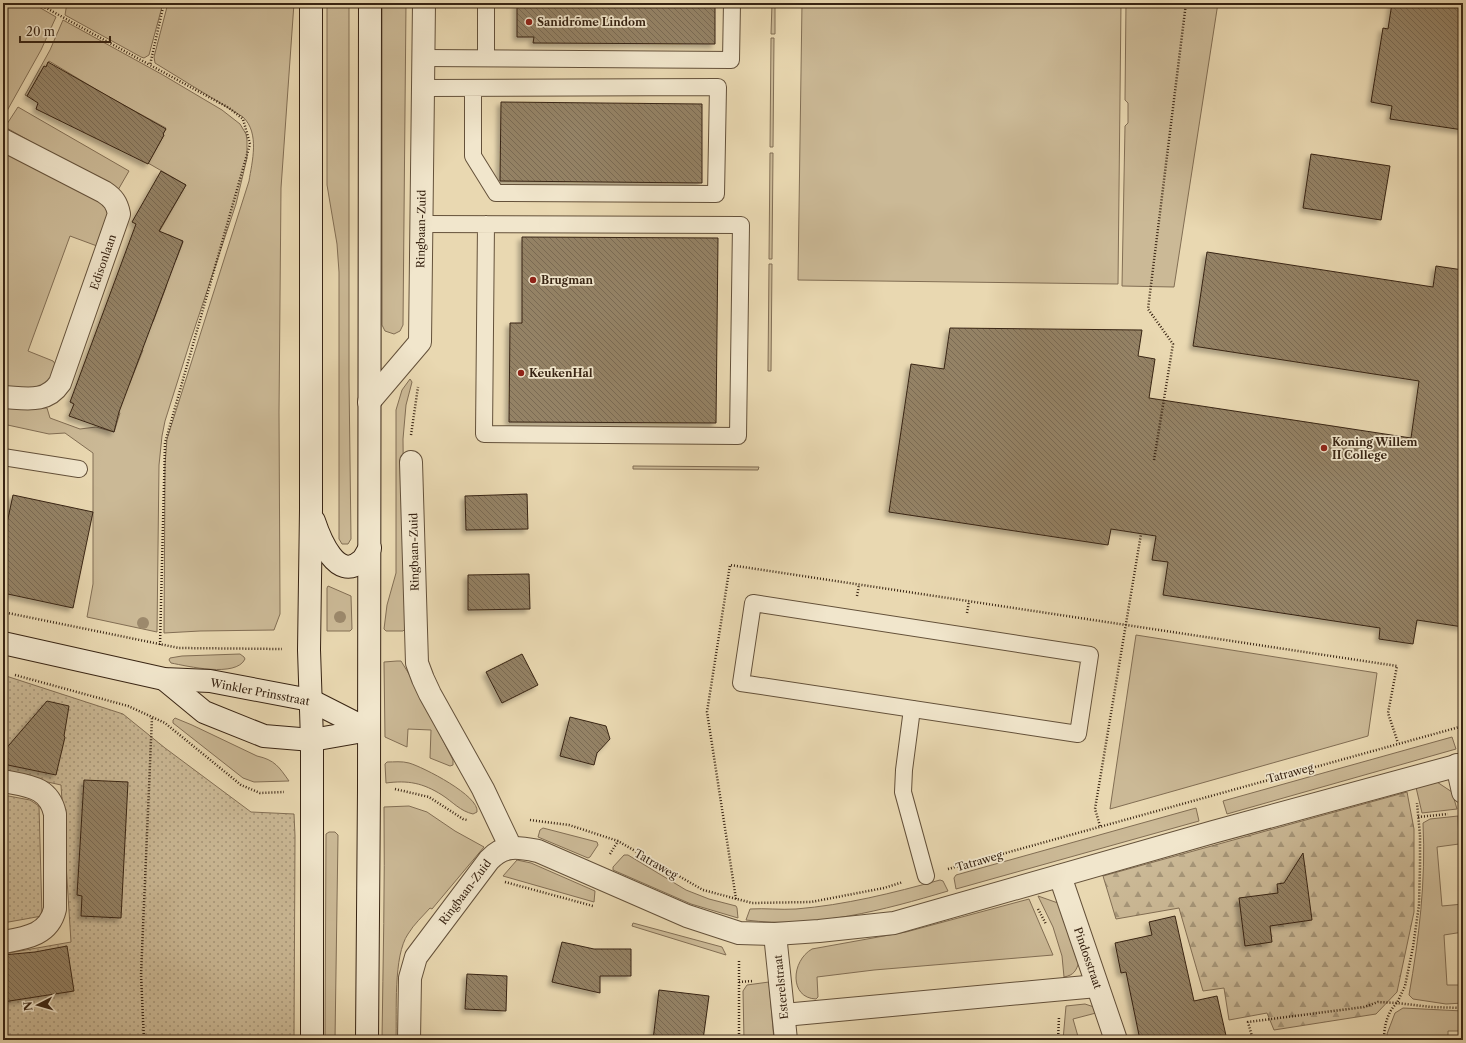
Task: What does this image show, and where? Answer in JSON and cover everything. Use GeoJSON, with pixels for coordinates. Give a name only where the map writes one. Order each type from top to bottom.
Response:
{"type":"FeatureCollection","features":[{"type":"Feature","properties":{"kind":"street"},"geometry":{"type":"LineString","coordinates":[[311,3],[311,510],[309,643],[312,740],[312,1040]]}},
{"type":"Feature","properties":{"kind":"street"},"geometry":{"type":"LineString","coordinates":[[366,1040],[370,548],[370,3]]}},
{"type":"Feature","properties":{"kind":"street","name":"Ringbaan-Zuid"},"geometry":{"type":"LineString","coordinates":[[420,342],[424,3]]}},
{"type":"Feature","properties":{"kind":"street","name":"Edisonlaan"},"geometry":{"type":"LineString","coordinates":[[3,140],[104,192],[112,198],[117,205],[119,214],[60,383],[55,390],[44,397],[3,397]]}},
{"type":"Feature","properties":{"kind":"street"},"geometry":{"type":"LineString","coordinates":[[369,402],[420,342]]}},
{"type":"Feature","properties":{"kind":"street","name":"Ringbaan-Zuid"},"geometry":{"type":"LineString","coordinates":[[409,1040],[410,978],[416,957],[489,860],[496,852],[511,848],[498,820],[430,694],[418,663],[411,462]]}},
{"type":"Feature","properties":{"kind":"street"},"geometry":{"type":"LineString","coordinates":[[311,510],[318,534],[328,554],[337,563],[346,567],[355,565],[362,560],[370,548]]}},
{"type":"Feature","properties":{"kind":"street","name":"Winkler Prinsstraat"},"geometry":{"type":"LineString","coordinates":[[3,643],[164,679],[210,681],[310,700],[369,730]]}},
{"type":"Feature","properties":{"kind":"street","name":"Winkler Prinsstraat"},"geometry":{"type":"LineString","coordinates":[[164,679],[204,712],[264,736],[312,740],[369,730]]}},
{"type":"Feature","properties":{"kind":"street"},"geometry":{"type":"LineString","coordinates":[[511,848],[524,848],[538,851],[687,916],[739,933],[775,934],[894,923],[1460,764],[1463,792]]}},
{"type":"Feature","properties":{"kind":"street"},"geometry":{"type":"LineString","coordinates":[[3,781],[37,788],[47,796],[52,804],[55,814],[56,909],[53,918],[40,932],[25,938],[3,942]]}},
{"type":"Feature","properties":{"kind":"street","name":"Pindosstraat"},"geometry":{"type":"LineString","coordinates":[[1060,876],[1116,1040]]}},
{"type":"Feature","properties":{"kind":"street","name":"Esterelstraat"},"geometry":{"type":"LineString","coordinates":[[775,934],[786,1040]]}},
{"type":"Feature","properties":{"kind":"street"},"geometry":{"type":"LineString","coordinates":[[784,1015],[1097,986]]}},
{"type":"Feature","properties":{"kind":"lane"},"geometry":{"type":"LineString","coordinates":[[486,3],[486,58]]}},
{"type":"Feature","properties":{"kind":"lane"},"geometry":{"type":"LineString","coordinates":[[424,58],[731,60],[732,3]]}},
{"type":"Feature","properties":{"kind":"lane"},"geometry":{"type":"LineString","coordinates":[[423,88],[718,87],[716,194],[496,193],[473,156],[473,88]]}},
{"type":"Feature","properties":{"kind":"lane"},"geometry":{"type":"LineString","coordinates":[[421,224],[486,224],[741,225],[738,436],[484,434],[486,224]]}},
{"type":"Feature","properties":{"kind":"lane"},"geometry":{"type":"LineString","coordinates":[[3,457],[79,469]]}},
{"type":"Feature","properties":{"kind":"lane"},"geometry":{"type":"LineString","coordinates":[[753,603],[1090,655],[1078,734],[912,709],[741,682],[753,603]]}},
{"type":"Feature","properties":{"kind":"lane"},"geometry":{"type":"LineString","coordinates":[[912,709],[902,792],[926,876]]}},
{"type":"Feature","properties":{"kind":"path"},"geometry":{"type":"LineString","coordinates":[[3,612],[160,645],[165,443],[250,144],[243,119],[229,108],[36,3]]}},
{"type":"Feature","properties":{"kind":"path"},"geometry":{"type":"LineString","coordinates":[[150,65],[164,3]]}},
{"type":"Feature","properties":{"kind":"path"},"geometry":{"type":"LineString","coordinates":[[1154,460],[1173,344],[1148,309],[1186,3]]}},
{"type":"Feature","properties":{"kind":"path"},"geometry":{"type":"LineString","coordinates":[[411,462],[411,435],[420,367],[420,342]]}},
{"type":"Feature","properties":{"kind":"path"},"geometry":{"type":"LineString","coordinates":[[1100,826],[1095,809],[1141,534]]}},
{"type":"Feature","properties":{"kind":"path"},"geometry":{"type":"LineString","coordinates":[[10,674],[128,706],[152,716],[165,723],[241,785],[260,793],[312,791]]}},
{"type":"Feature","properties":{"kind":"path"},"geometry":{"type":"LineString","coordinates":[[1395,679],[1388,713],[1398,744]]}},
{"type":"Feature","properties":{"kind":"path"},"geometry":{"type":"LineString","coordinates":[[144,1040],[142,975],[152,716]]}},
{"type":"Feature","properties":{"kind":"path","name":"Tatraweg"},"geometry":{"type":"LineString","coordinates":[[498,820],[535,820],[569,825],[618,842],[703,890],[752,903],[811,902],[884,888],[1100,826],[1463,726]]}},
{"type":"Feature","properties":{"kind":"path"},"geometry":{"type":"LineString","coordinates":[[1384,1040],[1387,1017],[1397,1003],[1405,986],[1413,947],[1419,905],[1420,865],[1418,809],[1410,778]]}},
{"type":"Feature","properties":{"kind":"path"},"geometry":{"type":"LineString","coordinates":[[1418,817],[1456,813]]}},
{"type":"Feature","properties":{"kind":"path"},"geometry":{"type":"LineString","coordinates":[[478,875],[599,908]]}},
{"type":"Feature","properties":{"kind":"path"},"geometry":{"type":"LineString","coordinates":[[1027,885],[1049,930]]}},
{"type":"Feature","properties":{"kind":"path"},"geometry":{"type":"LineString","coordinates":[[739,933],[739,1040]]}},
{"type":"Feature","properties":{"kind":"path"},"geometry":{"type":"LineString","coordinates":[[1058,1040],[1059,989]]}},
{"type":"Feature","properties":{"kind":"path"},"geometry":{"type":"LineString","coordinates":[[1253,1040],[1248,1022],[1364,1007],[1378,1002],[1431,1007],[1463,1008]]}},
{"type":"Feature","properties":{"kind":"green space"},"geometry":{"type":"Polygon","coordinates":[[[3,3],[32,3],[56,17],[41,50],[3,118],[3,3]]]}},
{"type":"Feature","properties":{"kind":"green space"},"geometry":{"type":"Polygon","coordinates":[[[67,3],[163,3],[149,55],[144,58],[141,57],[65,15],[67,3]]]}},
{"type":"Feature","properties":{"kind":"green space"},"geometry":{"type":"Polygon","coordinates":[[[168,3],[294,3],[281,188],[279,412],[280,614],[274,630],[164,633],[165,465],[167,439],[249,181],[254,148],[252,131],[243,117],[155,63],[154,57],[168,3]]]}},
{"type":"Feature","properties":{"kind":"green space"},"geometry":{"type":"Polygon","coordinates":[[[327,3],[349,3],[349,379],[351,539],[348,544],[342,544],[339,539],[339,272],[337,244],[327,185],[327,3]]]}},
{"type":"Feature","properties":{"kind":"green space"},"geometry":{"type":"Polygon","coordinates":[[[382,3],[406,3],[403,325],[400,331],[394,334],[385,331],[382,325],[382,3]]]}},
{"type":"Feature","properties":{"kind":"green space"},"geometry":{"type":"Polygon","coordinates":[[[772,3],[775,3],[775,34],[771,34],[772,3]]]}},
{"type":"Feature","properties":{"kind":"green space"},"geometry":{"type":"Polygon","coordinates":[[[802,3],[1121,3],[1118,284],[798,280],[802,3]]]}},
{"type":"Feature","properties":{"kind":"green space"},"geometry":{"type":"Polygon","coordinates":[[[1126,3],[1218,3],[1174,287],[1122,286],[1125,126],[1128,123],[1128,103],[1125,100],[1126,3]]]}},
{"type":"Feature","properties":{"kind":"green space"},"geometry":{"type":"Polygon","coordinates":[[[63,20],[163,75],[222,110],[240,124],[246,134],[247,140],[247,158],[236,204],[190,342],[165,421],[162,436],[159,465],[157,632],[87,617],[93,584],[93,453],[65,433],[49,434],[3,424],[3,407],[47,408],[50,418],[80,429],[96,427],[114,432],[120,413],[115,410],[124,385],[129,385],[143,350],[138,347],[148,322],[153,322],[166,287],[171,259],[176,260],[183,242],[159,232],[186,185],[148,163],[164,135],[163,134],[166,128],[107,96],[49,61],[27,96],[25,95],[50,50],[63,20]]]}},
{"type":"Feature","properties":{"kind":"green space"},"geometry":{"type":"Polygon","coordinates":[[[771,38],[774,38],[773,147],[770,147],[771,38]]]}},
{"type":"Feature","properties":{"kind":"green space"},"geometry":{"type":"Polygon","coordinates":[[[18,107],[129,171],[118,190],[5,127],[18,107]]]}},
{"type":"Feature","properties":{"kind":"green space"},"geometry":{"type":"Polygon","coordinates":[[[3,146],[97,199],[105,207],[109,217],[97,246],[70,236],[28,351],[53,361],[56,365],[50,381],[40,389],[3,389],[3,146]]]}},
{"type":"Feature","properties":{"kind":"green space"},"geometry":{"type":"Polygon","coordinates":[[[770,153],[773,153],[772,259],[769,259],[770,153]]]}},
{"type":"Feature","properties":{"kind":"green space"},"geometry":{"type":"Polygon","coordinates":[[[769,264],[772,264],[771,371],[768,371],[769,264]]]}},
{"type":"Feature","properties":{"kind":"green space"},"geometry":{"type":"Polygon","coordinates":[[[410,379],[412,382],[406,405],[403,439],[405,629],[403,631],[386,631],[384,629],[387,605],[396,573],[396,410],[402,390],[410,379]]]}},
{"type":"Feature","properties":{"kind":"green space"},"geometry":{"type":"Polygon","coordinates":[[[633,466],[759,467],[758,470],[633,469],[633,466]]]}},
{"type":"Feature","properties":{"kind":"green space"},"geometry":{"type":"Polygon","coordinates":[[[328,586],[351,596],[352,629],[350,631],[327,631],[328,586]]]}},
{"type":"Feature","properties":{"kind":"green space"},"geometry":{"type":"Polygon","coordinates":[[[1136,635],[1377,673],[1368,736],[1110,809],[1136,635]]]}},
{"type":"Feature","properties":{"kind":"green space"},"geometry":{"type":"Polygon","coordinates":[[[240,654],[245,659],[240,665],[222,669],[199,668],[171,663],[169,660],[170,658],[182,656],[240,654]]]}},
{"type":"Feature","properties":{"kind":"green space"},"geometry":{"type":"Polygon","coordinates":[[[401,661],[453,760],[453,765],[450,766],[430,758],[431,730],[408,729],[407,747],[385,737],[384,662],[401,661]]]}},
{"type":"Feature","properties":{"kind":"green space"},"geometry":{"type":"Polygon","coordinates":[[[3,675],[123,714],[165,748],[251,812],[294,814],[294,1040],[3,1040],[3,954],[71,942],[61,785],[3,772],[3,675]]]}},
{"type":"Feature","properties":{"kind":"green space"},"geometry":{"type":"Polygon","coordinates":[[[175,718],[272,762],[279,768],[289,781],[254,782],[243,778],[173,723],[175,718]]]}},
{"type":"Feature","properties":{"kind":"green space"},"geometry":{"type":"Polygon","coordinates":[[[1452,737],[1456,749],[1227,814],[1223,801],[1452,737]]]}},
{"type":"Feature","properties":{"kind":"green space"},"geometry":{"type":"Polygon","coordinates":[[[387,762],[409,763],[437,776],[470,798],[476,805],[477,812],[473,814],[464,811],[442,795],[422,785],[408,782],[386,783],[385,764],[387,762]]]}},
{"type":"Feature","properties":{"kind":"green space"},"geometry":{"type":"Polygon","coordinates":[[[1437,782],[1452,792],[1457,809],[1422,813],[1415,783],[1437,782]]]}},
{"type":"Feature","properties":{"kind":"green space"},"geometry":{"type":"Polygon","coordinates":[[[1407,792],[1414,829],[1414,912],[1397,992],[1376,1014],[1274,1030],[1267,1013],[1229,1020],[1224,988],[1203,991],[1179,908],[1116,919],[1103,876],[1407,792]]]}},
{"type":"Feature","properties":{"kind":"green space"},"geometry":{"type":"Polygon","coordinates":[[[3,795],[30,800],[39,806],[42,916],[3,923],[3,795]]]}},
{"type":"Feature","properties":{"kind":"green space"},"geometry":{"type":"Polygon","coordinates":[[[409,806],[427,812],[455,831],[484,847],[432,909],[430,908],[408,934],[403,944],[398,970],[396,1040],[382,1040],[384,807],[409,806]]]}},
{"type":"Feature","properties":{"kind":"green space"},"geometry":{"type":"Polygon","coordinates":[[[1196,808],[1199,821],[956,889],[954,878],[956,875],[1196,808]]]}},
{"type":"Feature","properties":{"kind":"green space"},"geometry":{"type":"Polygon","coordinates":[[[1458,816],[1459,844],[1437,847],[1442,906],[1463,904],[1463,932],[1444,935],[1447,985],[1463,985],[1463,1003],[1446,1004],[1413,999],[1409,995],[1416,952],[1423,888],[1423,823],[1430,819],[1458,816]]]}},
{"type":"Feature","properties":{"kind":"green space"},"geometry":{"type":"Polygon","coordinates":[[[543,828],[597,842],[598,845],[588,858],[538,837],[540,830],[543,828]]]}},
{"type":"Feature","properties":{"kind":"green space"},"geometry":{"type":"Polygon","coordinates":[[[329,832],[335,832],[338,835],[335,1040],[325,1040],[326,834],[329,832]]]}},
{"type":"Feature","properties":{"kind":"green space"},"geometry":{"type":"Polygon","coordinates":[[[624,855],[628,855],[686,890],[709,899],[736,906],[738,918],[691,904],[613,870],[613,867],[624,855]]]}},
{"type":"Feature","properties":{"kind":"green space"},"geometry":{"type":"Polygon","coordinates":[[[517,860],[531,863],[595,891],[594,902],[503,876],[517,860]]]}},
{"type":"Feature","properties":{"kind":"green space"},"geometry":{"type":"Polygon","coordinates":[[[940,880],[943,881],[948,891],[874,911],[823,920],[797,922],[746,920],[750,909],[796,909],[833,905],[887,894],[940,880]]]}},
{"type":"Feature","properties":{"kind":"green space"},"geometry":{"type":"Polygon","coordinates":[[[1038,896],[1058,903],[1079,962],[1077,968],[1070,975],[1064,977],[1062,956],[1053,927],[1038,896]]]}},
{"type":"Feature","properties":{"kind":"green space"},"geometry":{"type":"Polygon","coordinates":[[[1029,899],[1053,955],[874,970],[817,977],[818,997],[816,999],[807,997],[797,986],[797,970],[800,962],[812,949],[906,932],[1029,899]]]}},
{"type":"Feature","properties":{"kind":"green space"},"geometry":{"type":"Polygon","coordinates":[[[633,923],[722,947],[726,955],[632,926],[633,923]]]}},
{"type":"Feature","properties":{"kind":"green space"},"geometry":{"type":"Polygon","coordinates":[[[769,982],[774,1040],[744,1040],[743,991],[747,985],[769,982]]]}},
{"type":"Feature","properties":{"kind":"green space"},"geometry":{"type":"Polygon","coordinates":[[[1085,1004],[1094,1007],[1096,1013],[1073,1019],[1079,1040],[1063,1040],[1066,1006],[1085,1004]]]}},
{"type":"Feature","properties":{"kind":"green space"},"geometry":{"type":"Polygon","coordinates":[[[1403,1008],[1463,1011],[1463,1031],[1448,1031],[1448,1040],[1388,1040],[1387,1034],[1395,1013],[1403,1008]]]}},
{"type":"Feature","properties":{"kind":"building"},"geometry":{"type":"Polygon","coordinates":[[[517,3],[715,3],[715,44],[533,43],[534,37],[517,37],[517,3]]]}},
{"type":"Feature","properties":{"kind":"building"},"geometry":{"type":"Polygon","coordinates":[[[1392,3],[1463,3],[1463,130],[1390,119],[1392,106],[1371,102],[1383,28],[1388,29],[1392,3]]]}},
{"type":"Feature","properties":{"kind":"building"},"geometry":{"type":"Polygon","coordinates":[[[48,62],[166,129],[148,164],[36,109],[38,103],[27,96],[44,66],[46,67],[48,62]]]}},
{"type":"Feature","properties":{"kind":"building"},"geometry":{"type":"Polygon","coordinates":[[[501,102],[702,104],[702,183],[500,181],[501,102]]]}},
{"type":"Feature","properties":{"kind":"building"},"geometry":{"type":"Polygon","coordinates":[[[1311,154],[1390,166],[1381,220],[1303,208],[1311,154]]]}},
{"type":"Feature","properties":{"kind":"building"},"geometry":{"type":"Polygon","coordinates":[[[161,171],[186,185],[159,231],[183,241],[119,412],[114,432],[69,416],[74,404],[70,402],[136,224],[132,222],[161,171]]]}},
{"type":"Feature","properties":{"kind":"building"},"geometry":{"type":"Polygon","coordinates":[[[522,237],[718,238],[716,423],[509,422],[510,323],[522,323],[522,237]]]}},
{"type":"Feature","properties":{"kind":"building","name":"Koning Willem II College"},"geometry":{"type":"Polygon","coordinates":[[[1207,252],[1433,287],[1436,266],[1463,270],[1463,627],[1417,620],[1413,644],[1379,639],[1380,628],[1163,595],[1168,562],[1152,560],[1156,536],[1111,529],[1108,545],[889,512],[911,364],[944,369],[950,328],[1142,330],[1138,356],[1155,359],[1149,398],[1411,438],[1419,381],[1193,346],[1207,252]]]}},
{"type":"Feature","properties":{"kind":"building"},"geometry":{"type":"Polygon","coordinates":[[[527,494],[528,529],[466,530],[465,496],[527,494]]]}},
{"type":"Feature","properties":{"kind":"building"},"geometry":{"type":"Polygon","coordinates":[[[13,495],[93,512],[73,608],[3,593],[3,542],[13,495]]]}},
{"type":"Feature","properties":{"kind":"building"},"geometry":{"type":"Polygon","coordinates":[[[529,574],[530,609],[468,610],[468,575],[529,574]]]}},
{"type":"Feature","properties":{"kind":"building"},"geometry":{"type":"Polygon","coordinates":[[[522,654],[538,685],[502,703],[486,672],[522,654]]]}},
{"type":"Feature","properties":{"kind":"building"},"geometry":{"type":"Polygon","coordinates":[[[47,701],[69,706],[65,737],[56,775],[3,764],[3,752],[47,701]]]}},
{"type":"Feature","properties":{"kind":"building"},"geometry":{"type":"Polygon","coordinates":[[[570,717],[606,726],[610,739],[597,753],[594,765],[560,756],[570,717]]]}},
{"type":"Feature","properties":{"kind":"building"},"geometry":{"type":"Polygon","coordinates":[[[84,780],[128,782],[121,918],[81,916],[82,896],[77,895],[84,780]]]}},
{"type":"Feature","properties":{"kind":"building"},"geometry":{"type":"Polygon","coordinates":[[[1303,853],[1312,920],[1270,926],[1272,942],[1245,946],[1239,898],[1278,893],[1277,884],[1284,883],[1303,853]]]}},
{"type":"Feature","properties":{"kind":"building"},"geometry":{"type":"Polygon","coordinates":[[[1175,916],[1194,1001],[1217,996],[1227,1040],[1140,1040],[1126,972],[1121,973],[1115,943],[1152,935],[1149,922],[1175,916]]]}},
{"type":"Feature","properties":{"kind":"building"},"geometry":{"type":"Polygon","coordinates":[[[562,942],[594,949],[631,949],[631,976],[600,976],[600,993],[552,982],[562,942]]]}},
{"type":"Feature","properties":{"kind":"building"},"geometry":{"type":"Polygon","coordinates":[[[67,946],[74,991],[3,1002],[3,955],[35,952],[67,946]]]}},
{"type":"Feature","properties":{"kind":"building"},"geometry":{"type":"Polygon","coordinates":[[[467,974],[507,976],[506,1011],[465,1009],[467,974]]]}},
{"type":"Feature","properties":{"kind":"building"},"geometry":{"type":"Polygon","coordinates":[[[659,990],[709,996],[703,1040],[653,1040],[659,990]]]}},
{"type":"Feature","properties":{"kind":"place","name":"Sanidrõme Lindom"},"geometry":{"type":"Point","coordinates":[529,22]}},
{"type":"Feature","properties":{"kind":"place","name":"Brugman"},"geometry":{"type":"Point","coordinates":[533,280]}},
{"type":"Feature","properties":{"kind":"place","name":"KeukenHal"},"geometry":{"type":"Point","coordinates":[521,373]}},
{"type":"Feature","properties":{"kind":"place","name":"Koning Willem II College"},"geometry":{"type":"Point","coordinates":[1324,448]}}]}
